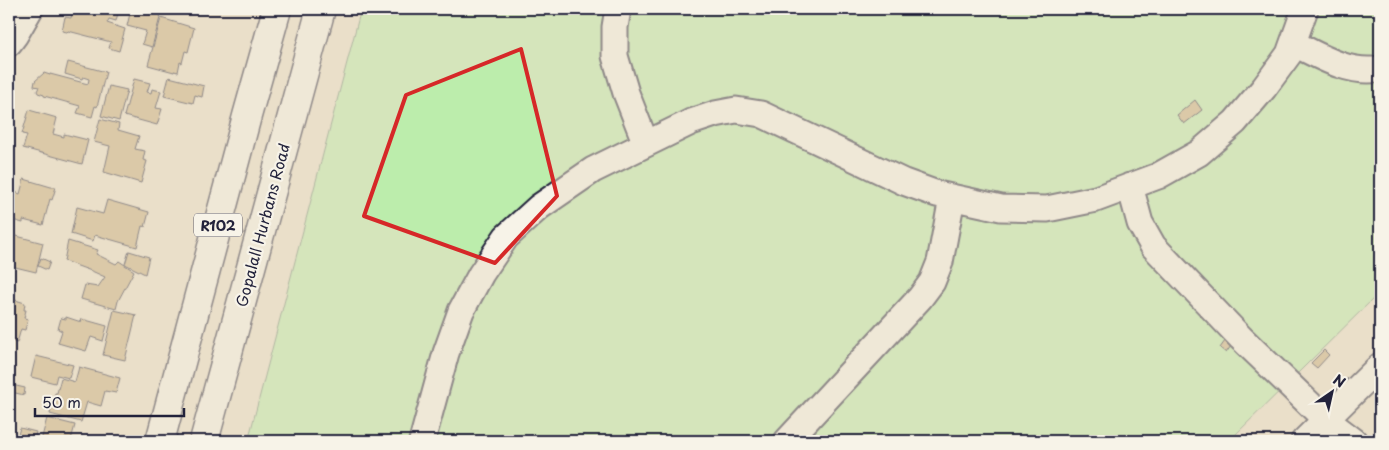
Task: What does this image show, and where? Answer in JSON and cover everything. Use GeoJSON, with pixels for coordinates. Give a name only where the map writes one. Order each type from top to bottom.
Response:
{"type":"FeatureCollection","features":[{"type":"Feature","properties":{"kind":"highway","name":"R102"},"geometry":{"type":"LineString","coordinates":[[160,441],[277,9]]}},
{"type":"Feature","properties":{"kind":"highway","name":"Gopalall Hurbans Road"},"geometry":{"type":"LineString","coordinates":[[204,441],[321,9]]}},
{"type":"Feature","properties":{"kind":"street"},"geometry":{"type":"LineString","coordinates":[[9,44],[30,9]]}},
{"type":"Feature","properties":{"kind":"street"},"geometry":{"type":"LineString","coordinates":[[618,9],[615,27],[615,56],[626,93],[646,144]]}},
{"type":"Feature","properties":{"kind":"street"},"geometry":{"type":"LineString","coordinates":[[422,441],[446,353],[461,311],[481,274],[506,238],[539,207],[593,170],[646,144],[691,122],[715,114],[736,110],[761,114],[904,182],[952,198],[1001,208],[1047,209],[1096,199],[1158,176],[1199,153],[1235,122],[1264,88],[1289,54],[1305,9]]}},
{"type":"Feature","properties":{"kind":"street"},"geometry":{"type":"LineString","coordinates":[[1293,43],[1342,65],[1362,70],[1380,69]]}},
{"type":"Feature","properties":{"kind":"street"},"geometry":{"type":"LineString","coordinates":[[1130,186],[1140,223],[1153,246],[1241,338],[1325,419],[1354,441]]}},
{"type":"Feature","properties":{"kind":"street"},"geometry":{"type":"LineString","coordinates":[[787,441],[920,298],[932,282],[940,262],[952,198]]}},
{"type":"Feature","properties":{"kind":"street"},"geometry":{"type":"LineString","coordinates":[[1304,441],[1380,366]]}},
{"type":"Feature","properties":{"kind":"highlighted area"},"geometry":{"type":"Polygon","coordinates":[[[521,49],[557,196],[495,263],[364,216],[406,95],[521,49]]]}},
{"type":"Feature","properties":{"kind":"green space"},"geometry":{"type":"Polygon","coordinates":[[[361,9],[1380,9],[1380,292],[1229,441],[248,441],[361,9]]]}},
{"type":"Feature","properties":{"kind":"building"},"geometry":{"type":"Polygon","coordinates":[[[73,9],[84,13],[85,9],[119,9],[116,21],[109,19],[107,23],[125,29],[119,51],[109,48],[111,42],[62,31],[65,17],[71,18],[73,9]]]}},
{"type":"Feature","properties":{"kind":"building"},"geometry":{"type":"Polygon","coordinates":[[[131,9],[142,9],[161,14],[152,47],[142,44],[146,31],[127,26],[131,9]]]}},
{"type":"Feature","properties":{"kind":"building"},"geometry":{"type":"Polygon","coordinates":[[[161,18],[194,28],[188,52],[185,51],[178,72],[148,65],[161,18]]]}},
{"type":"Feature","properties":{"kind":"building"},"geometry":{"type":"Polygon","coordinates":[[[68,62],[106,72],[97,107],[95,106],[92,117],[77,113],[80,106],[38,93],[39,87],[34,86],[35,81],[44,73],[88,84],[89,79],[65,74],[68,62]]]}},
{"type":"Feature","properties":{"kind":"building"},"geometry":{"type":"Polygon","coordinates":[[[169,77],[204,86],[202,97],[195,95],[193,103],[164,96],[169,77]]]}},
{"type":"Feature","properties":{"kind":"building"},"geometry":{"type":"Polygon","coordinates":[[[134,79],[150,83],[147,92],[151,93],[152,89],[161,91],[156,108],[162,109],[157,125],[124,116],[134,79]]]}},
{"type":"Feature","properties":{"kind":"building"},"geometry":{"type":"Polygon","coordinates":[[[109,86],[127,90],[119,121],[101,116],[109,86]]]}},
{"type":"Feature","properties":{"kind":"building"},"geometry":{"type":"Polygon","coordinates":[[[1195,100],[1202,110],[1184,124],[1177,115],[1195,100]]]}},
{"type":"Feature","properties":{"kind":"building"},"geometry":{"type":"Polygon","coordinates":[[[29,110],[57,118],[53,134],[64,137],[64,134],[88,140],[82,164],[23,148],[27,135],[22,134],[29,110]]]}},
{"type":"Feature","properties":{"kind":"building"},"geometry":{"type":"Polygon","coordinates":[[[100,119],[119,124],[118,130],[139,136],[135,149],[145,151],[143,160],[147,161],[141,183],[104,172],[110,146],[94,142],[100,119]]]}},
{"type":"Feature","properties":{"kind":"building"},"geometry":{"type":"Polygon","coordinates":[[[24,179],[56,187],[52,200],[50,199],[43,225],[23,220],[23,223],[9,219],[9,206],[12,207],[15,192],[20,194],[24,179]]]}},
{"type":"Feature","properties":{"kind":"building"},"geometry":{"type":"Polygon","coordinates":[[[107,200],[149,212],[145,227],[142,226],[137,247],[95,235],[93,241],[71,234],[77,207],[103,214],[107,200]]]}},
{"type":"Feature","properties":{"kind":"building"},"geometry":{"type":"Polygon","coordinates":[[[9,234],[43,243],[36,272],[11,266],[9,262],[9,234]]]}},
{"type":"Feature","properties":{"kind":"building"},"geometry":{"type":"Polygon","coordinates":[[[68,241],[98,250],[96,254],[116,264],[119,261],[134,271],[118,301],[116,309],[81,299],[85,285],[98,287],[105,277],[64,261],[68,241]]]}},
{"type":"Feature","properties":{"kind":"building"},"geometry":{"type":"Polygon","coordinates":[[[129,251],[149,257],[145,274],[125,264],[129,251]]]}},
{"type":"Feature","properties":{"kind":"building"},"geometry":{"type":"Polygon","coordinates":[[[41,258],[50,262],[47,270],[38,266],[41,258]]]}},
{"type":"Feature","properties":{"kind":"building"},"geometry":{"type":"Polygon","coordinates":[[[9,298],[25,303],[24,318],[28,319],[25,330],[21,329],[17,343],[9,340],[9,298]]]}},
{"type":"Feature","properties":{"kind":"building"},"geometry":{"type":"Polygon","coordinates":[[[114,310],[136,315],[125,360],[103,355],[114,310]]]}},
{"type":"Feature","properties":{"kind":"building"},"geometry":{"type":"Polygon","coordinates":[[[66,317],[81,322],[82,319],[107,326],[103,341],[91,337],[86,351],[58,343],[62,331],[58,329],[61,318],[66,319],[66,317]]]}},
{"type":"Feature","properties":{"kind":"building"},"geometry":{"type":"Polygon","coordinates":[[[1225,341],[1231,346],[1226,353],[1220,348],[1225,341]]]}},
{"type":"Feature","properties":{"kind":"building"},"geometry":{"type":"Polygon","coordinates":[[[1324,350],[1329,355],[1317,368],[1311,363],[1324,350]]]}},
{"type":"Feature","properties":{"kind":"building"},"geometry":{"type":"Polygon","coordinates":[[[36,356],[73,365],[69,378],[57,375],[55,383],[31,377],[36,356]]]}},
{"type":"Feature","properties":{"kind":"building"},"geometry":{"type":"Polygon","coordinates":[[[79,367],[120,378],[116,393],[105,391],[101,406],[87,402],[81,422],[50,414],[61,378],[75,382],[79,367]]]}},
{"type":"Feature","properties":{"kind":"building"},"geometry":{"type":"Polygon","coordinates":[[[12,385],[25,388],[24,395],[11,392],[12,385]]]}},
{"type":"Feature","properties":{"kind":"building"},"geometry":{"type":"Polygon","coordinates":[[[47,418],[75,425],[71,440],[41,441],[47,418]]]}},
{"type":"Feature","properties":{"kind":"building"},"geometry":{"type":"Polygon","coordinates":[[[20,428],[36,432],[37,441],[16,441],[20,428]]]}}]}
